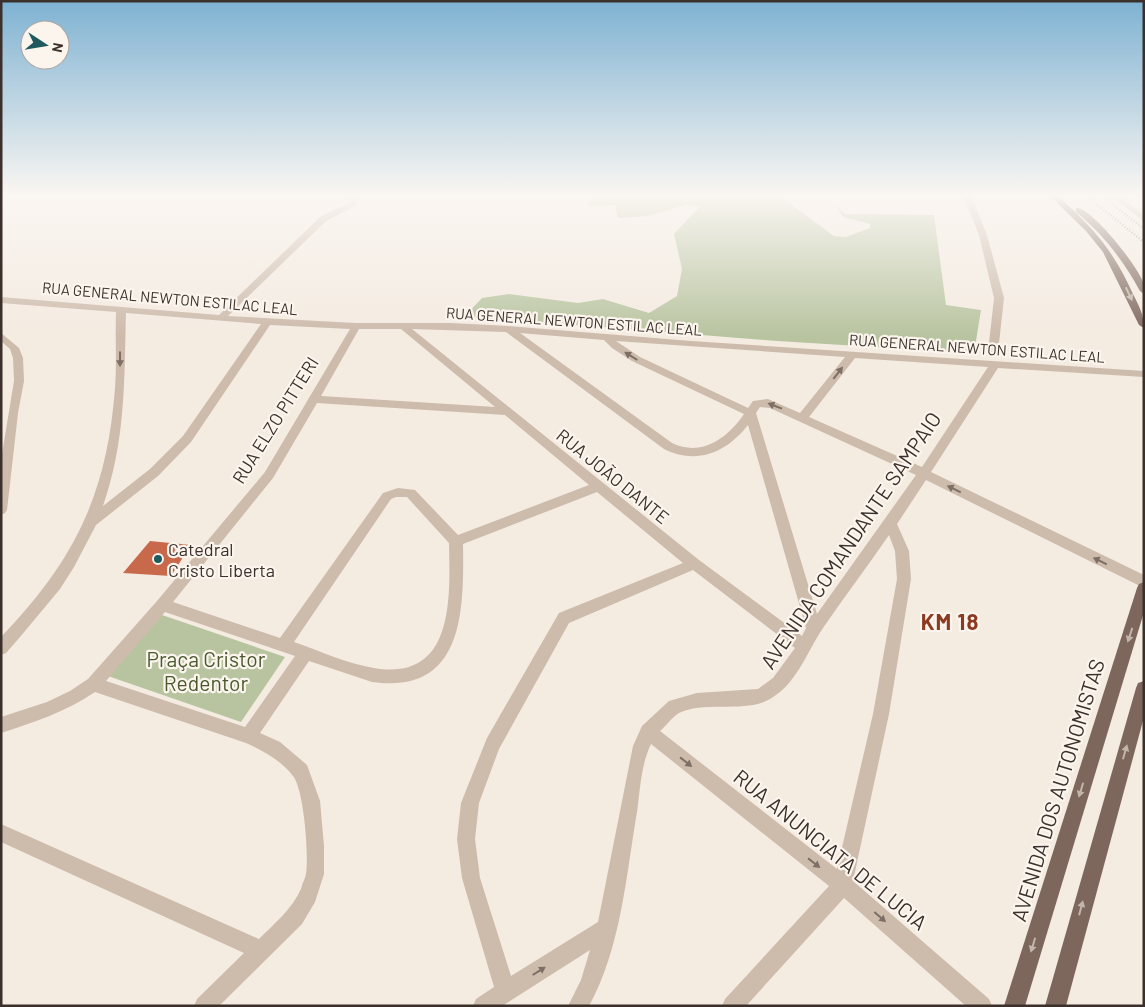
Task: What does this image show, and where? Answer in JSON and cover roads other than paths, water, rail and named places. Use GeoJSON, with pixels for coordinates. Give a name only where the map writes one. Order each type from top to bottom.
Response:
{"type":"FeatureCollection","features":[{"type":"Feature","properties":{"kind":"main road"},"geometry":{"type":"LineString","coordinates":[[1100,242],[1118,271],[1144,325]]}},
{"type":"Feature","properties":{"kind":"main road"},"geometry":{"type":"LineString","coordinates":[[1113,242],[1129,264],[1144,291]]}},
{"type":"Feature","properties":{"kind":"main road","name":"AVENIDA DOS AUTONOMISTAS"},"geometry":{"type":"LineString","coordinates":[[1014,1006],[1144,588]]}},
{"type":"Feature","properties":{"kind":"main road"},"geometry":{"type":"LineString","coordinates":[[1055,1006],[1144,688]]}},
{"type":"Feature","properties":{"kind":"street"},"geometry":{"type":"LineString","coordinates":[[220,319],[299,242]]}},
{"type":"Feature","properties":{"kind":"street"},"geometry":{"type":"LineString","coordinates":[[985,242],[999,298],[994,358]]}},
{"type":"Feature","properties":{"kind":"street","name":"RUA GENERAL NEWTON ESTILAC LEAL"},"geometry":{"type":"LineString","coordinates":[[1,300],[267,322],[356,326],[451,326],[852,355],[994,358],[1144,374]]}},
{"type":"Feature","properties":{"kind":"street"},"geometry":{"type":"LineString","coordinates":[[1,648],[56,584],[92,521],[105,483],[116,426],[120,389],[120,310]]}},
{"type":"Feature","properties":{"kind":"street"},"geometry":{"type":"LineString","coordinates":[[92,521],[148,479],[173,456],[187,440],[267,322]]}},
{"type":"Feature","properties":{"kind":"street","name":"RUA ELZO PITTERI"},"geometry":{"type":"LineString","coordinates":[[1,725],[50,709],[94,684],[269,475],[356,326]]}},
{"type":"Feature","properties":{"kind":"street","name":"RUA JOÃO DANTE"},"geometry":{"type":"LineString","coordinates":[[404,327],[597,487],[694,564],[805,646]]}},
{"type":"Feature","properties":{"kind":"street"},"geometry":{"type":"LineString","coordinates":[[507,329],[668,446],[680,451],[698,453],[709,450],[742,426],[757,404],[768,403],[923,473],[1144,582]]}},
{"type":"Feature","properties":{"kind":"street"},"geometry":{"type":"LineString","coordinates":[[1,336],[14,348],[18,358],[19,381],[13,413],[1,510]]}},
{"type":"Feature","properties":{"kind":"street"},"geometry":{"type":"LineString","coordinates":[[607,337],[615,346],[636,359],[750,413],[814,629]]}},
{"type":"Feature","properties":{"kind":"street"},"geometry":{"type":"LineString","coordinates":[[802,418],[852,355]]}},
{"type":"Feature","properties":{"kind":"street","name":"AVENIDA COMANDANTE SAMPAIO"},"geometry":{"type":"LineString","coordinates":[[578,1006],[590,984],[607,928],[635,771],[641,746],[648,732],[675,706],[697,701],[760,696],[769,692],[792,667],[814,629],[890,523],[994,358]]}},
{"type":"Feature","properties":{"kind":"street"},"geometry":{"type":"LineString","coordinates":[[314,399],[508,412]]}},
{"type":"Feature","properties":{"kind":"street"},"geometry":{"type":"LineString","coordinates":[[456,541],[597,487]]}},
{"type":"Feature","properties":{"kind":"street"},"geometry":{"type":"LineString","coordinates":[[162,605],[372,675],[398,677],[415,674],[442,652],[449,639],[454,622],[456,594],[456,541],[411,493],[403,491],[394,492],[386,496],[284,645]]}},
{"type":"Feature","properties":{"kind":"street"},"geometry":{"type":"LineString","coordinates":[[732,1006],[843,885],[881,714],[904,579],[902,551],[890,523]]}},
{"type":"Feature","properties":{"kind":"street"},"geometry":{"type":"LineString","coordinates":[[506,992],[471,878],[466,839],[470,803],[493,744],[564,618],[694,564]]}},
{"type":"Feature","properties":{"kind":"street"},"geometry":{"type":"LineString","coordinates":[[248,736],[306,653]]}},
{"type":"Feature","properties":{"kind":"street"},"geometry":{"type":"LineString","coordinates":[[94,684],[248,736],[274,748],[301,771],[311,801],[315,846],[315,874],[308,895],[295,917],[204,1006]]}},
{"type":"Feature","properties":{"kind":"street","name":"RUA ANUNCIATA DE LUCIA"},"geometry":{"type":"LineString","coordinates":[[648,732],[843,885],[982,1006]]}},
{"type":"Feature","properties":{"kind":"street"},"geometry":{"type":"LineString","coordinates":[[1,833],[261,950]]}},
{"type":"Feature","properties":{"kind":"street"},"geometry":{"type":"LineString","coordinates":[[483,1006],[607,928]]}},
{"type":"Feature","properties":{"kind":"place","name":"Catedral Cristo Liberta"},"geometry":{"type":"Point","coordinates":[158,559]}},
{"type":"Feature","properties":{"kind":"district","name":"KM 18"},"geometry":{"type":"Point","coordinates":[950,621]}},
{"type":"Feature","properties":{"kind":"park label","name":"Praça Cristor Redentor"},"geometry":{"type":"Point","coordinates":[206,670]}}]}
